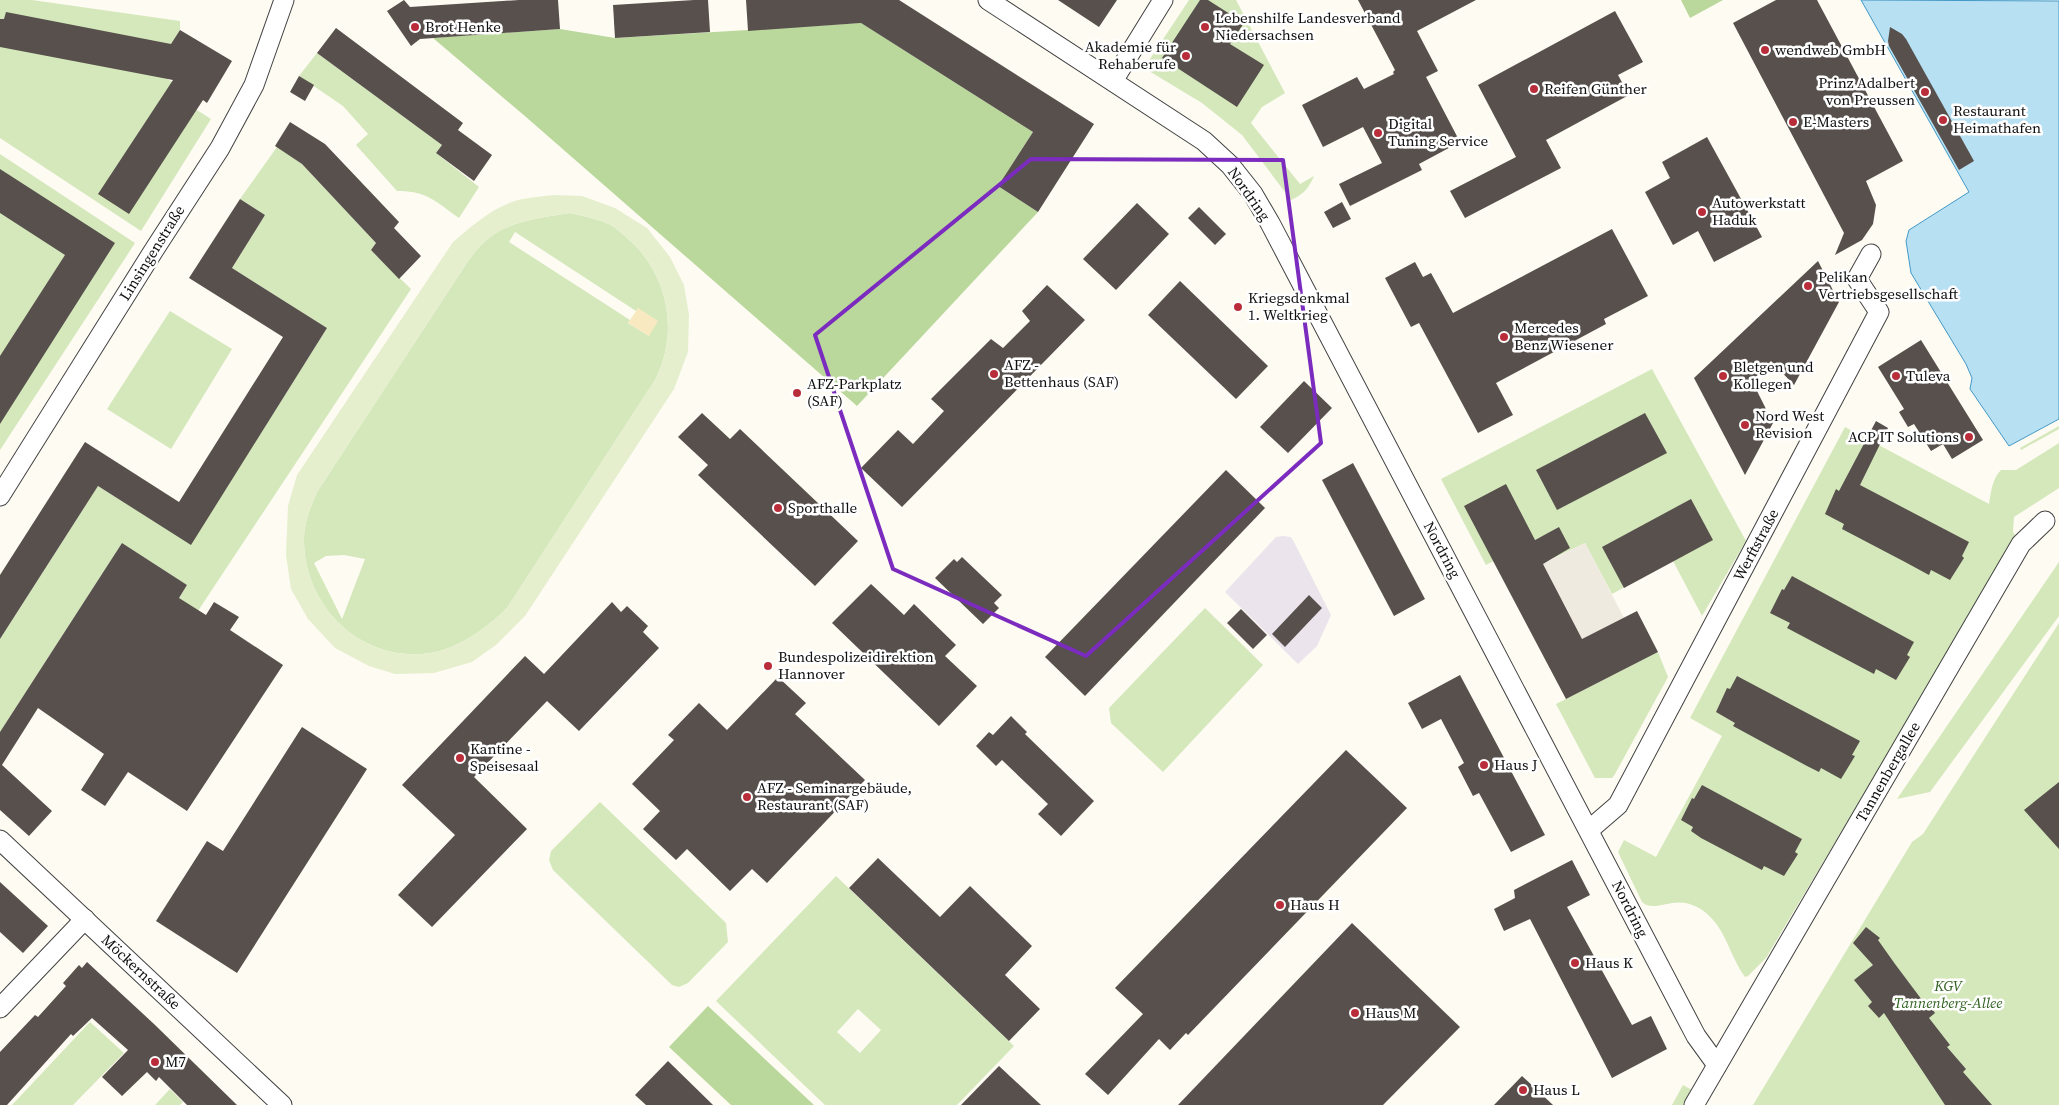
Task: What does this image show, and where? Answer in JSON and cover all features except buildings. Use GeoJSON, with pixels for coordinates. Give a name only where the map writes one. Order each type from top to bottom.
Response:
{"type":"FeatureCollection","features":[{"type":"Feature","properties":{"kind":"street","name":"Linsingenstraße"},"geometry":{"type":"LineString","coordinates":[[0,496],[220,148],[254,85],[284,0]]}},
{"type":"Feature","properties":{"kind":"street","name":"Nordring"},"geometry":{"type":"LineString","coordinates":[[988,0],[1204,142],[1230,165],[1253,194],[1342,359],[1696,1036],[1717,1065]]}},
{"type":"Feature","properties":{"kind":"street"},"geometry":{"type":"LineString","coordinates":[[1113,81],[1163,0]]}},
{"type":"Feature","properties":{"kind":"street","name":"Werftstraße"},"geometry":{"type":"LineString","coordinates":[[1589,830],[1618,805],[1879,312],[1857,279],[1872,254]]}},
{"type":"Feature","properties":{"kind":"street","name":"Tannenbergallee"},"geometry":{"type":"LineString","coordinates":[[1717,1065],[2021,544],[2045,521]]}},
{"type":"Feature","properties":{"kind":"street","name":"Möckernstraße"},"geometry":{"type":"LineString","coordinates":[[0,840],[282,1105]]}},
{"type":"Feature","properties":{"kind":"street"},"geometry":{"type":"LineString","coordinates":[[0,1008],[85,919]]}},
{"type":"Feature","properties":{"kind":"street"},"geometry":{"type":"LineString","coordinates":[[1694,1105],[1717,1065]]}},
{"type":"Feature","properties":{"kind":"highlighted area"},"geometry":{"type":"Polygon","coordinates":[[[1031,159],[1283,160],[1321,443],[1086,656],[893,569],[815,335],[1031,159]]]}},
{"type":"Feature","properties":{"kind":"shaded area"},"geometry":{"type":"Polygon","coordinates":[[[1276,537],[1291,537],[1331,615],[1317,646],[1298,664],[1225,592],[1276,537]]]}},
{"type":"Feature","properties":{"kind":"shaded area"},"geometry":{"type":"Polygon","coordinates":[[[1585,543],[1624,618],[1582,639],[1543,564],[1585,543]]]}},
{"type":"Feature","properties":{"kind":"green space"},"geometry":{"type":"Polygon","coordinates":[[[0,0],[32,0],[180,21],[180,30],[155,71],[177,85],[172,94],[211,119],[141,231],[0,138],[0,0]]]}},
{"type":"Feature","properties":{"kind":"green space"},"geometry":{"type":"Polygon","coordinates":[[[1189,0],[1236,0],[1285,93],[1262,107],[1251,123],[1300,184],[1314,176],[1305,191],[1299,196],[1291,200],[1242,135],[1202,103],[1144,68],[1189,0]]]}},
{"type":"Feature","properties":{"kind":"green space"},"geometry":{"type":"Polygon","coordinates":[[[1681,0],[1723,0],[1690,18],[1681,0]]]}},
{"type":"Feature","properties":{"kind":"green space"},"geometry":{"type":"Polygon","coordinates":[[[861,23],[1033,132],[998,186],[1038,212],[857,406],[433,38],[560,29],[615,38],[861,23]]]}},
{"type":"Feature","properties":{"kind":"green space"},"geometry":{"type":"Polygon","coordinates":[[[317,53],[442,145],[436,153],[479,187],[459,218],[430,198],[407,191],[397,191],[356,145],[368,134],[343,106],[299,76],[317,53]]]}},
{"type":"Feature","properties":{"kind":"green space"},"geometry":{"type":"Polygon","coordinates":[[[277,147],[302,164],[376,243],[371,250],[411,289],[190,623],[173,608],[187,585],[122,543],[0,732],[0,639],[98,486],[191,544],[327,328],[232,268],[265,215],[240,199],[277,147]]]}},
{"type":"Feature","properties":{"kind":"green space"},"geometry":{"type":"Polygon","coordinates":[[[0,154],[135,243],[0,450],[0,154]]]}},
{"type":"Feature","properties":{"kind":"green space"},"geometry":{"type":"Polygon","coordinates":[[[554,195],[582,196],[615,208],[647,228],[670,257],[684,285],[689,315],[688,352],[674,389],[525,616],[496,645],[472,662],[434,673],[395,674],[369,666],[335,648],[308,619],[291,589],[286,555],[288,506],[297,475],[453,242],[485,216],[503,205],[523,199],[554,195]],[[570,213],[507,227],[497,232],[480,246],[468,261],[317,492],[305,530],[304,543],[307,567],[315,589],[327,609],[343,626],[361,640],[382,649],[405,654],[440,651],[472,636],[507,608],[655,380],[663,362],[668,323],[666,304],[652,267],[640,251],[613,226],[596,219],[570,213]]]}},
{"type":"Feature","properties":{"kind":"green space"},"geometry":{"type":"Polygon","coordinates":[[[570,213],[596,219],[611,225],[640,251],[652,267],[666,304],[668,323],[663,362],[655,380],[507,608],[472,636],[441,651],[405,654],[382,649],[361,640],[343,626],[327,609],[315,589],[307,567],[304,536],[306,523],[317,492],[468,261],[483,243],[507,227],[570,213]],[[515,232],[509,242],[630,320],[628,323],[649,336],[638,308],[636,311],[515,232]],[[344,555],[326,556],[314,563],[342,619],[365,559],[344,555]]]}},
{"type":"Feature","properties":{"kind":"green space"},"geometry":{"type":"Polygon","coordinates":[[[170,311],[232,349],[171,449],[107,409],[170,311]]]}},
{"type":"Feature","properties":{"kind":"green space"},"geometry":{"type":"Polygon","coordinates":[[[1652,369],[1746,541],[1702,616],[1673,561],[1612,594],[1585,543],[1554,558],[1542,536],[1486,565],[1441,479],[1652,369]]]}},
{"type":"Feature","properties":{"kind":"green space"},"geometry":{"type":"Polygon","coordinates":[[[2059,426],[2059,429],[2021,450],[2020,448],[2059,426]]]}},
{"type":"Feature","properties":{"kind":"green space"},"geometry":{"type":"Polygon","coordinates":[[[1845,427],[1989,504],[1991,490],[2001,470],[2016,470],[2059,443],[2059,488],[2014,517],[2013,532],[2017,537],[1766,958],[1745,977],[1711,917],[1697,907],[1681,902],[1653,906],[1642,902],[1618,852],[1624,840],[1656,857],[1722,736],[1690,718],[1845,427]]]}},
{"type":"Feature","properties":{"kind":"green space"},"geometry":{"type":"Polygon","coordinates":[[[2059,562],[2059,616],[1930,792],[1897,799],[2059,562]]]}},
{"type":"Feature","properties":{"kind":"green space"},"geometry":{"type":"Polygon","coordinates":[[[1205,608],[1263,665],[1163,772],[1111,723],[1109,708],[1205,608]]]}},
{"type":"Feature","properties":{"kind":"green space","name":"KGV Tannenberg-Allee"},"geometry":{"type":"Polygon","coordinates":[[[2059,623],[2059,1105],[1753,1105],[1912,842],[1923,834],[2059,623]]]}},
{"type":"Feature","properties":{"kind":"green space"},"geometry":{"type":"Polygon","coordinates":[[[1658,652],[1668,677],[1615,774],[1612,778],[1595,778],[1556,704],[1658,652]]]}},
{"type":"Feature","properties":{"kind":"green space"},"geometry":{"type":"Polygon","coordinates":[[[600,802],[726,923],[728,942],[688,983],[679,987],[672,985],[553,870],[549,860],[551,851],[600,802]]]}},
{"type":"Feature","properties":{"kind":"green space"},"geometry":{"type":"Polygon","coordinates":[[[836,876],[1014,1046],[957,1105],[825,1105],[716,1001],[836,876]],[[858,1009],[837,1032],[860,1053],[881,1030],[858,1009]]]}},
{"type":"Feature","properties":{"kind":"green space"},"geometry":{"type":"Polygon","coordinates":[[[708,1006],[814,1105],[731,1105],[669,1047],[708,1006]]]}},
{"type":"Feature","properties":{"kind":"green space"},"geometry":{"type":"Polygon","coordinates":[[[90,1022],[124,1053],[73,1105],[12,1105],[90,1022]]]}},
{"type":"Feature","properties":{"kind":"green space"},"geometry":{"type":"Polygon","coordinates":[[[1683,1085],[1692,1090],[1684,1105],[1672,1105],[1683,1085]]]}},
{"type":"Feature","properties":{"kind":"green space"},"geometry":{"type":"Polygon","coordinates":[[[170,1089],[183,1102],[180,1105],[155,1105],[170,1089]]]}},
{"type":"Feature","properties":{"kind":"sand"},"geometry":{"type":"Polygon","coordinates":[[[638,308],[658,321],[649,336],[628,323],[638,308]]]}},
{"type":"Feature","properties":{"kind":"water"},"geometry":{"type":"Polygon","coordinates":[[[1861,0],[2059,1],[2059,419],[2009,446],[1970,389],[1972,378],[1966,364],[1911,273],[1906,241],[1909,230],[1969,192],[1861,0]]]}},
{"type":"Feature","properties":{"kind":"place","name":"Brot Henke"},"geometry":{"type":"Point","coordinates":[415,27]}},
{"type":"Feature","properties":{"kind":"place","name":"Lebenshilfe Landesverband Niedersachsen"},"geometry":{"type":"Point","coordinates":[1205,27]}},
{"type":"Feature","properties":{"kind":"place","name":"wendweb GmbH"},"geometry":{"type":"Point","coordinates":[1765,50]}},
{"type":"Feature","properties":{"kind":"place","name":"Akademie für Rehaberufe"},"geometry":{"type":"Point","coordinates":[1186,56]}},
{"type":"Feature","properties":{"kind":"place","name":"Reifen Günther"},"geometry":{"type":"Point","coordinates":[1534,89]}},
{"type":"Feature","properties":{"kind":"place","name":"Prinz Adalbert von Preussen"},"geometry":{"type":"Point","coordinates":[1925,92]}},
{"type":"Feature","properties":{"kind":"place","name":"Restaurant Heimathafen"},"geometry":{"type":"Point","coordinates":[1943,120]}},
{"type":"Feature","properties":{"kind":"place","name":"E-Masters"},"geometry":{"type":"Point","coordinates":[1793,122]}},
{"type":"Feature","properties":{"kind":"place","name":"Digital Tuning Service"},"geometry":{"type":"Point","coordinates":[1378,133]}},
{"type":"Feature","properties":{"kind":"place","name":"Autowerkstatt Haduk"},"geometry":{"type":"Point","coordinates":[1702,212]}},
{"type":"Feature","properties":{"kind":"place","name":"Pelikan Vertriebsgesellschaft"},"geometry":{"type":"Point","coordinates":[1808,286]}},
{"type":"Feature","properties":{"kind":"place","name":"Kriegsdenkmal 1. Weltkrieg"},"geometry":{"type":"Point","coordinates":[1238,307]}},
{"type":"Feature","properties":{"kind":"place","name":"Mercedes Benz Wiesener"},"geometry":{"type":"Point","coordinates":[1504,337]}},
{"type":"Feature","properties":{"kind":"place","name":"AFZ - Bettenhaus (SAF)"},"geometry":{"type":"Point","coordinates":[994,374]}},
{"type":"Feature","properties":{"kind":"place","name":"Bletgen und Kollegen"},"geometry":{"type":"Point","coordinates":[1723,376]}},
{"type":"Feature","properties":{"kind":"place","name":"Tuleva"},"geometry":{"type":"Point","coordinates":[1896,376]}},
{"type":"Feature","properties":{"kind":"place","name":"AFZ-Parkplatz (SAF)"},"geometry":{"type":"Point","coordinates":[797,393]}},
{"type":"Feature","properties":{"kind":"place","name":"Nord West Revision"},"geometry":{"type":"Point","coordinates":[1745,425]}},
{"type":"Feature","properties":{"kind":"place","name":"ACP IT Solutions"},"geometry":{"type":"Point","coordinates":[1969,437]}},
{"type":"Feature","properties":{"kind":"place","name":"Sporthalle"},"geometry":{"type":"Point","coordinates":[778,508]}},
{"type":"Feature","properties":{"kind":"place","name":"Bundespolizeidirektion Hannover"},"geometry":{"type":"Point","coordinates":[768,666]}},
{"type":"Feature","properties":{"kind":"place","name":"Kantine - Speisesaal"},"geometry":{"type":"Point","coordinates":[460,758]}},
{"type":"Feature","properties":{"kind":"place","name":"Haus J"},"geometry":{"type":"Point","coordinates":[1484,765]}},
{"type":"Feature","properties":{"kind":"place","name":"AFZ - Seminargebäude, Restaurant (SAF)"},"geometry":{"type":"Point","coordinates":[747,797]}},
{"type":"Feature","properties":{"kind":"place","name":"Haus H"},"geometry":{"type":"Point","coordinates":[1280,905]}},
{"type":"Feature","properties":{"kind":"place","name":"Haus K"},"geometry":{"type":"Point","coordinates":[1575,963]}},
{"type":"Feature","properties":{"kind":"place","name":"Haus M"},"geometry":{"type":"Point","coordinates":[1355,1013]}},
{"type":"Feature","properties":{"kind":"place","name":"M7"},"geometry":{"type":"Point","coordinates":[155,1062]}},
{"type":"Feature","properties":{"kind":"place","name":"Haus L"},"geometry":{"type":"Point","coordinates":[1523,1090]}}]}
